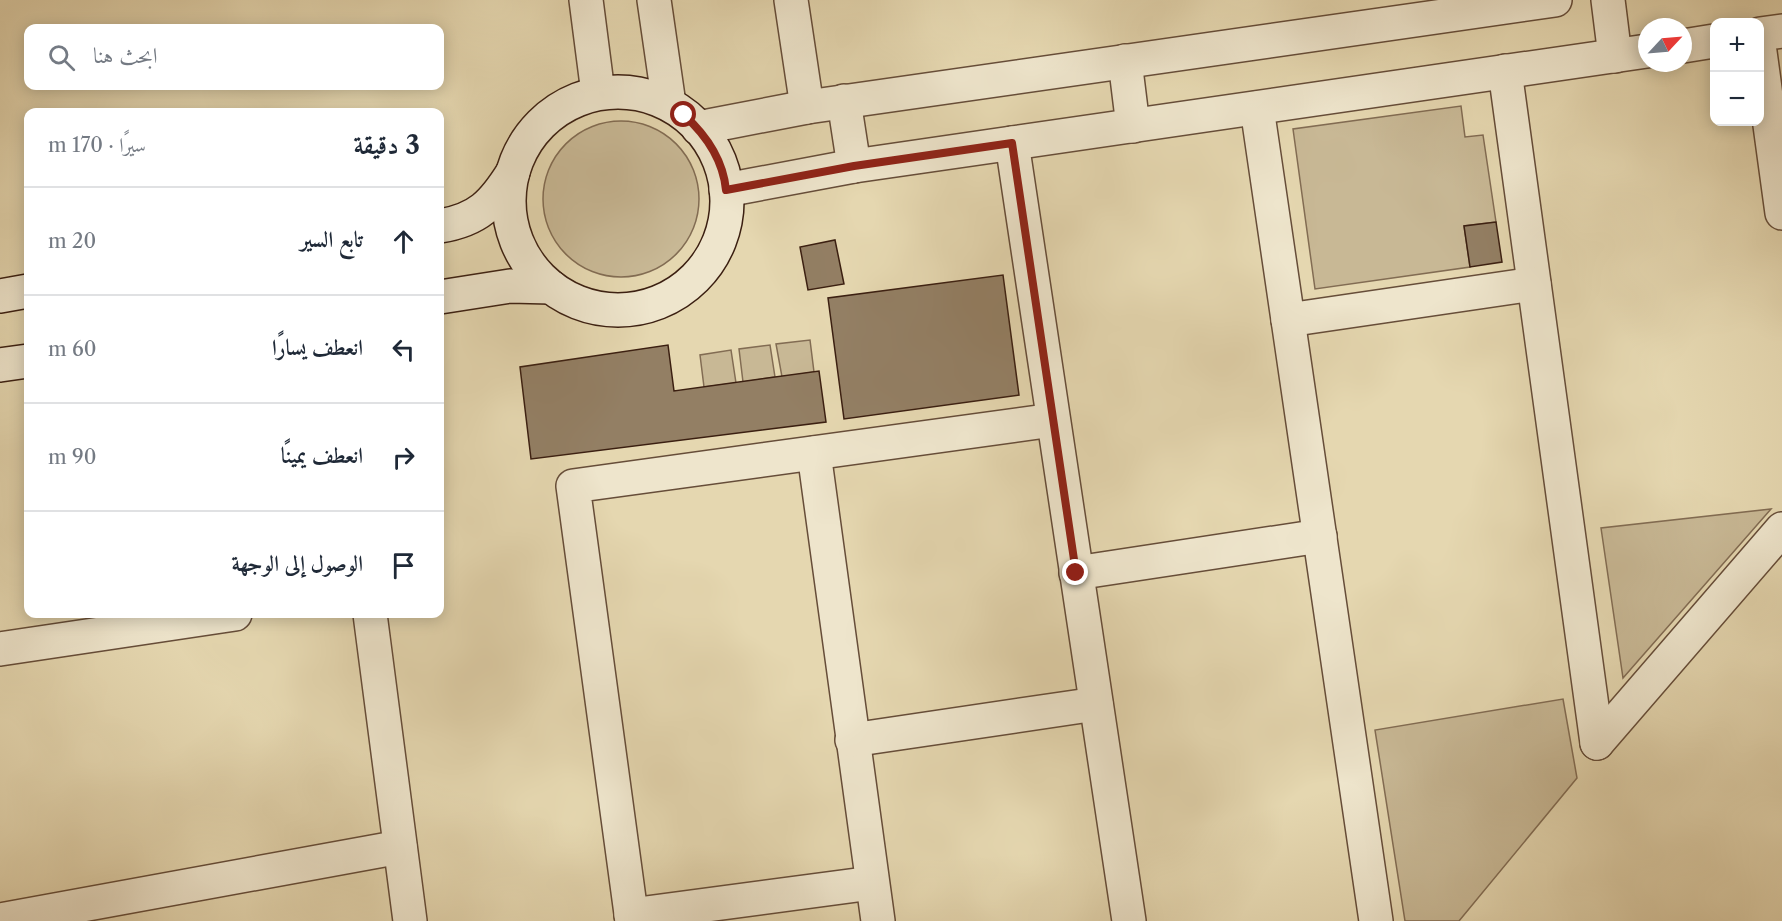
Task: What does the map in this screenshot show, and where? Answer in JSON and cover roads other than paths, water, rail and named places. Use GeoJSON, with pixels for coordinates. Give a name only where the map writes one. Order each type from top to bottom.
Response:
{"type":"FeatureCollection","features":[{"type":"Feature","properties":{"kind":"street"},"geometry":{"type":"LineString","coordinates":[[586,0],[598,93]]}},
{"type":"Feature","properties":{"kind":"street"},"geometry":{"type":"LineString","coordinates":[[654,0],[669,104]]}},
{"type":"Feature","properties":{"kind":"street"},"geometry":{"type":"LineString","coordinates":[[791,0],[807,107]]}},
{"type":"Feature","properties":{"kind":"street"},"geometry":{"type":"LineString","coordinates":[[698,128],[807,107],[1125,61],[1431,9],[1555,0]]}},
{"type":"Feature","properties":{"kind":"street"},"geometry":{"type":"LineString","coordinates":[[1608,0],[1615,56]]}},
{"type":"Feature","properties":{"kind":"street"},"geometry":{"type":"LineString","coordinates":[[1764,33],[1782,31]]}},
{"type":"Feature","properties":{"kind":"street"},"geometry":{"type":"LineString","coordinates":[[1692,45],[1710,42]]}},
{"type":"Feature","properties":{"kind":"street"},"geometry":{"type":"LineString","coordinates":[[726,190],[854,166],[1638,52]]}},
{"type":"Feature","properties":{"kind":"street"},"geometry":{"type":"LineString","coordinates":[[1125,61],[1133,126]]}},
{"type":"Feature","properties":{"kind":"street"},"geometry":{"type":"LineString","coordinates":[[1505,71],[1597,743],[1782,529]]}},
{"type":"Feature","properties":{"kind":"street"},"geometry":{"type":"LineString","coordinates":[[1763,72],[1782,213]]}},
{"type":"Feature","properties":{"kind":"street"},"geometry":{"type":"LineString","coordinates":[[444,226],[457,224],[480,213],[498,195],[513,172],[524,144],[544,120],[569,103],[598,93],[622,92],[646,95],[669,104],[698,128],[719,160],[724,178],[726,216],[722,234],[704,268],[676,293],[660,302],[641,308],[622,310],[585,305],[551,287],[535,272],[523,254],[514,233],[509,202],[513,172]]}},
{"type":"Feature","properties":{"kind":"street"},"geometry":{"type":"LineString","coordinates":[[844,101],[854,166]]}},
{"type":"Feature","properties":{"kind":"street"},"geometry":{"type":"LineString","coordinates":[[1257,108],[1376,921]]}},
{"type":"Feature","properties":{"kind":"street"},"geometry":{"type":"LineString","coordinates":[[1012,143],[1129,921]]}},
{"type":"Feature","properties":{"kind":"street"},"geometry":{"type":"LineString","coordinates":[[1288,320],[1534,284]]}},
{"type":"Feature","properties":{"kind":"street"},"geometry":{"type":"LineString","coordinates":[[444,296],[510,286],[551,287]]}},
{"type":"Feature","properties":{"kind":"street"},"geometry":{"type":"LineString","coordinates":[[0,296],[24,292]]}},
{"type":"Feature","properties":{"kind":"street"},"geometry":{"type":"LineString","coordinates":[[0,365],[24,362]]}},
{"type":"Feature","properties":{"kind":"street"},"geometry":{"type":"LineString","coordinates":[[872,883],[632,918],[573,486],[1053,420]]}},
{"type":"Feature","properties":{"kind":"street"},"geometry":{"type":"LineString","coordinates":[[814,453],[878,921]]}},
{"type":"Feature","properties":{"kind":"street"},"geometry":{"type":"LineString","coordinates":[[1076,573],[1320,536]]}},
{"type":"Feature","properties":{"kind":"street"},"geometry":{"type":"LineString","coordinates":[[0,649],[208,618]]}},
{"type":"Feature","properties":{"kind":"street"},"geometry":{"type":"LineString","coordinates":[[371,618],[410,921]]}},
{"type":"Feature","properties":{"kind":"street"},"geometry":{"type":"LineString","coordinates":[[852,740],[1096,704]]}},
{"type":"Feature","properties":{"kind":"street"},"geometry":{"type":"LineString","coordinates":[[0,920],[400,847]]}}]}
